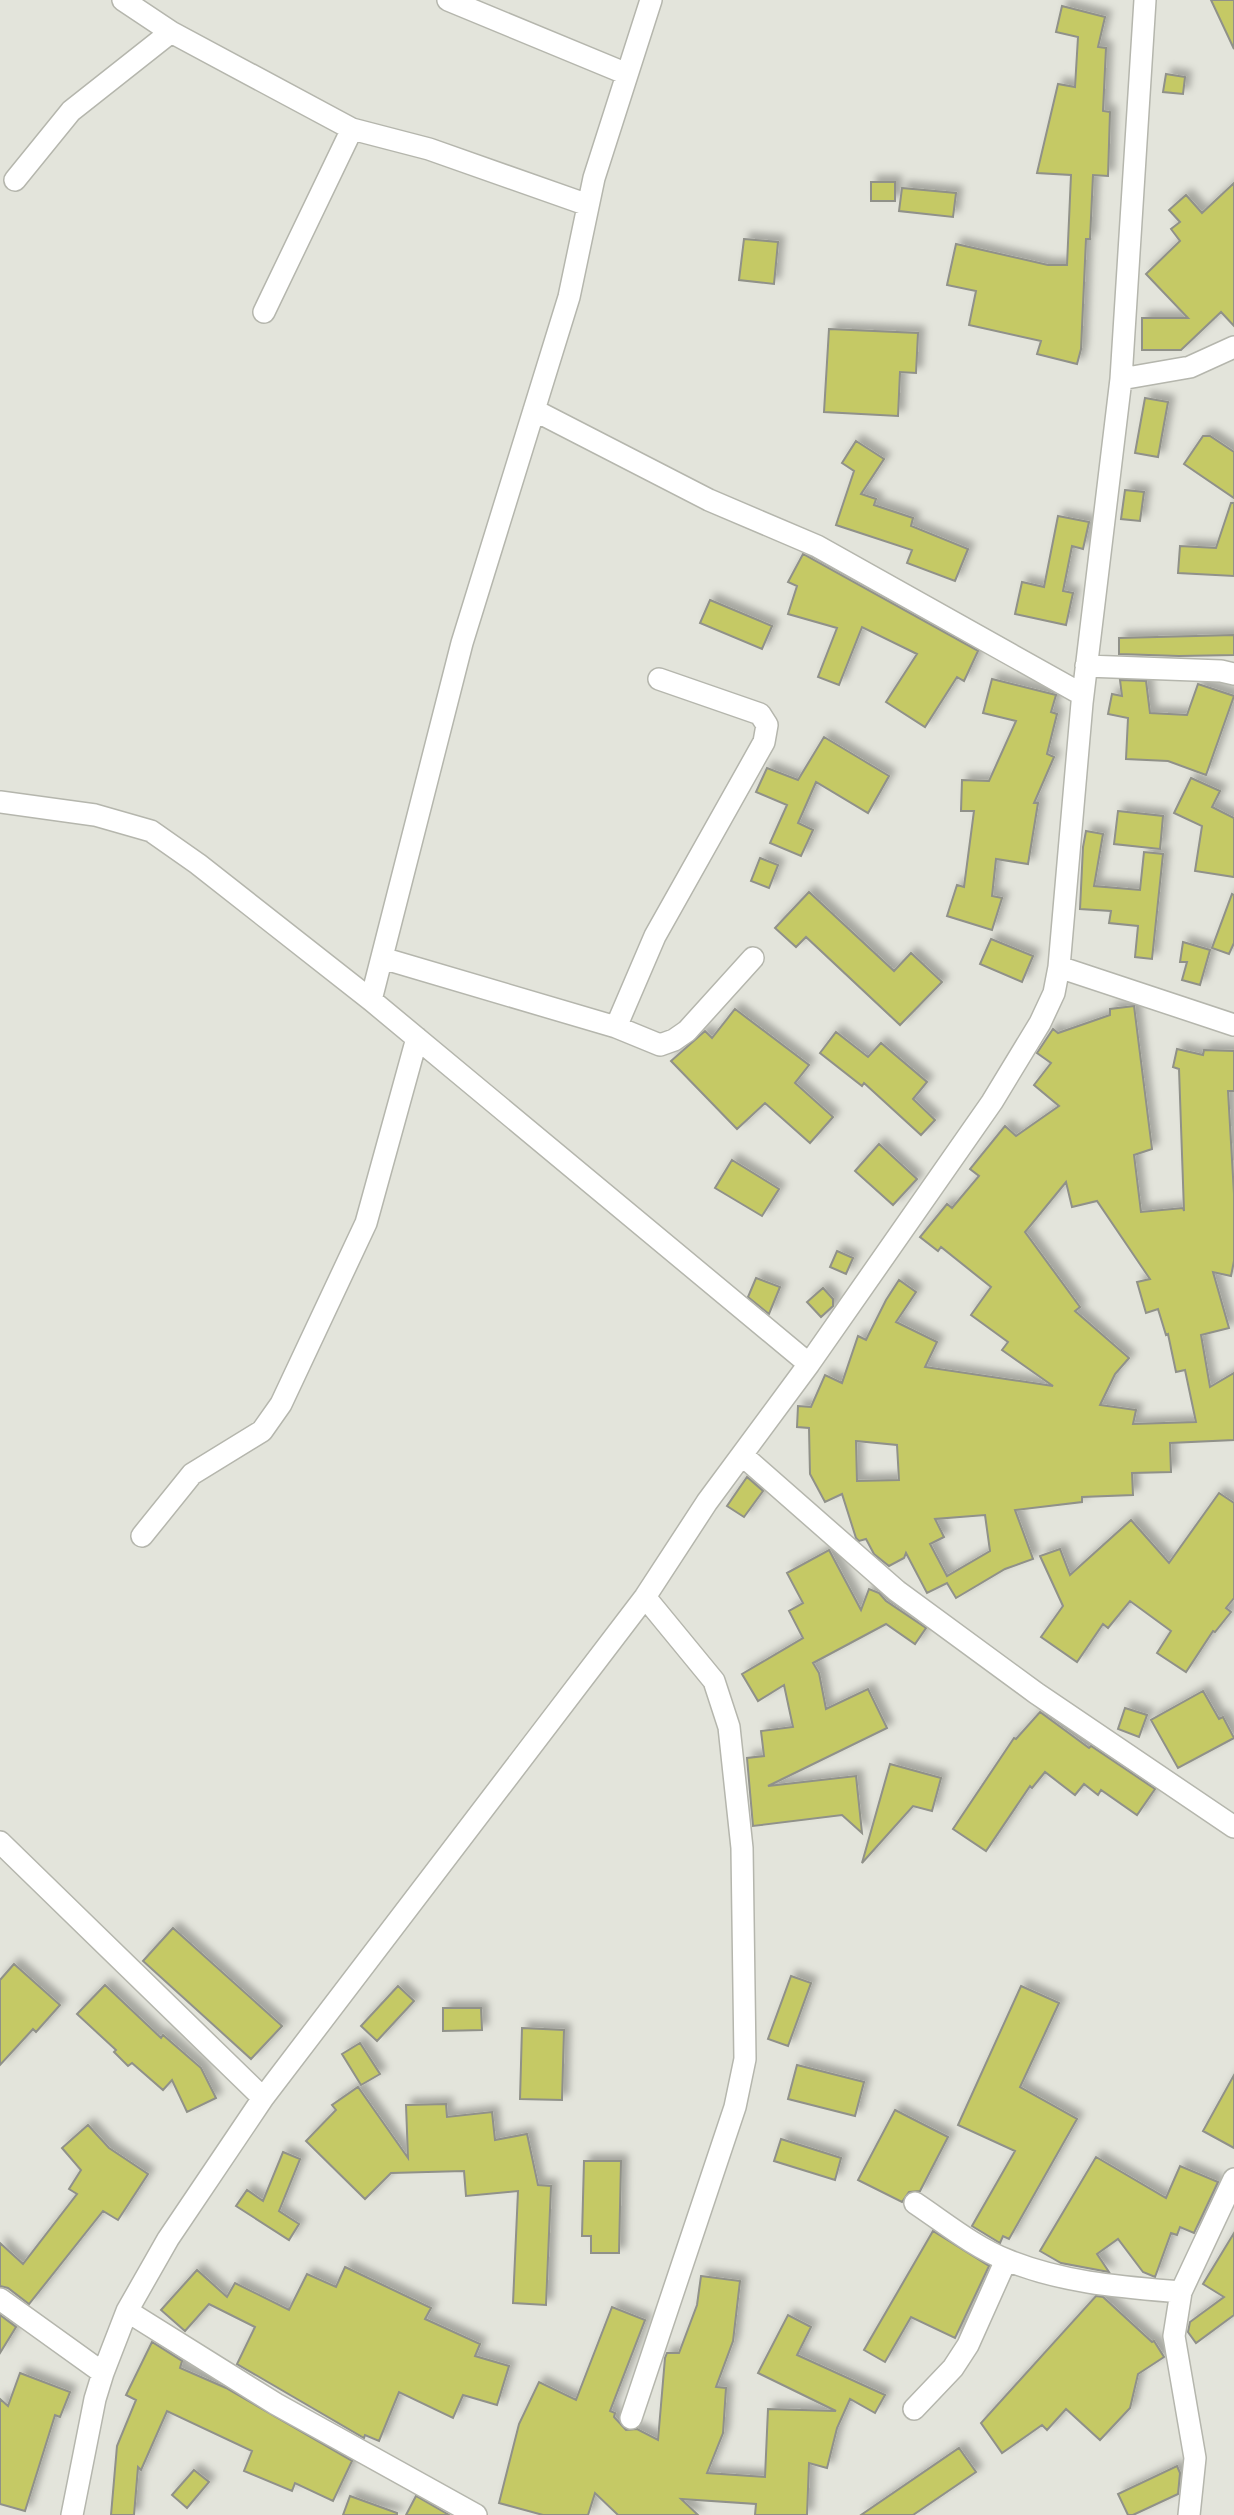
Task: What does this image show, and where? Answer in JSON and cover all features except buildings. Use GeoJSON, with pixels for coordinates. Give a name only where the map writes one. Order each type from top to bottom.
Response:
{"type":"FeatureCollection","features":[{"type":"Feature","properties":{"kind":"street"},"geometry":{"type":"LineString","coordinates":[[123,0],[171,32],[352,129],[429,149],[588,205]]}},
{"type":"Feature","properties":{"kind":"street"},"geometry":{"type":"LineString","coordinates":[[448,0],[627,75]]}},
{"type":"Feature","properties":{"kind":"street"},"geometry":{"type":"LineString","coordinates":[[371,1000],[462,643],[569,297],[594,178],[650,0]]}},
{"type":"Feature","properties":{"kind":"street"},"geometry":{"type":"LineString","coordinates":[[72,2515],[95,2399],[103,2373],[127,2311],[169,2239],[263,2098],[645,1597],[708,1502],[809,1364],[992,1102],[1040,1023],[1054,993],[1059,967],[1086,666],[1121,379],[1145,0]]}},
{"type":"Feature","properties":{"kind":"street"},"geometry":{"type":"LineString","coordinates":[[15,180],[71,111],[171,32]]}},
{"type":"Feature","properties":{"kind":"street"},"geometry":{"type":"LineString","coordinates":[[264,312],[352,129]]}},
{"type":"Feature","properties":{"kind":"street"},"geometry":{"type":"LineString","coordinates":[[1121,379],[1190,367],[1234,347]]}},
{"type":"Feature","properties":{"kind":"street"},"geometry":{"type":"LineString","coordinates":[[534,410],[709,500],[817,546],[1083,695]]}},
{"type":"Feature","properties":{"kind":"street"},"geometry":{"type":"LineString","coordinates":[[1086,666],[1221,671],[1234,674]]}},
{"type":"Feature","properties":{"kind":"street"},"geometry":{"type":"LineString","coordinates":[[616,1027],[655,936],[764,742],[766,725],[760,713],[659,679]]}},
{"type":"Feature","properties":{"kind":"street"},"geometry":{"type":"LineString","coordinates":[[0,802],[95,816],[151,831],[198,864],[371,1000],[809,1364]]}},
{"type":"Feature","properties":{"kind":"street"},"geometry":{"type":"LineString","coordinates":[[382,958],[616,1027],[660,1045],[687,1031],[753,958]]}},
{"type":"Feature","properties":{"kind":"street"},"geometry":{"type":"LineString","coordinates":[[1059,967],[1234,1025]]}},
{"type":"Feature","properties":{"kind":"street"},"geometry":{"type":"LineString","coordinates":[[142,1536],[192,1475],[262,1431],[281,1404],[366,1223],[417,1038]]}},
{"type":"Feature","properties":{"kind":"street"},"geometry":{"type":"LineString","coordinates":[[742,1455],[897,1591],[1036,1693],[1234,1827]]}},
{"type":"Feature","properties":{"kind":"street"},"geometry":{"type":"LineString","coordinates":[[631,2418],[735,2107],[745,2059],[742,1848],[729,1727],[714,1681],[645,1597]]}},
{"type":"Feature","properties":{"kind":"street"},"geometry":{"type":"LineString","coordinates":[[0,1842],[263,2098]]}},
{"type":"Feature","properties":{"kind":"street"},"geometry":{"type":"LineString","coordinates":[[1189,2515],[1195,2458],[1174,2336],[1181,2292],[1234,2179]]}},
{"type":"Feature","properties":{"kind":"street"},"geometry":{"type":"LineString","coordinates":[[915,2203],[1006,2260],[1097,2285],[1181,2292]]}},
{"type":"Feature","properties":{"kind":"street"},"geometry":{"type":"LineString","coordinates":[[914,2409],[953,2368],[968,2345],[1006,2260]]}},
{"type":"Feature","properties":{"kind":"street"},"geometry":{"type":"LineString","coordinates":[[0,2299],[103,2373]]}},
{"type":"Feature","properties":{"kind":"street"},"geometry":{"type":"LineString","coordinates":[[127,2311],[276,2404],[476,2515]]}}]}
